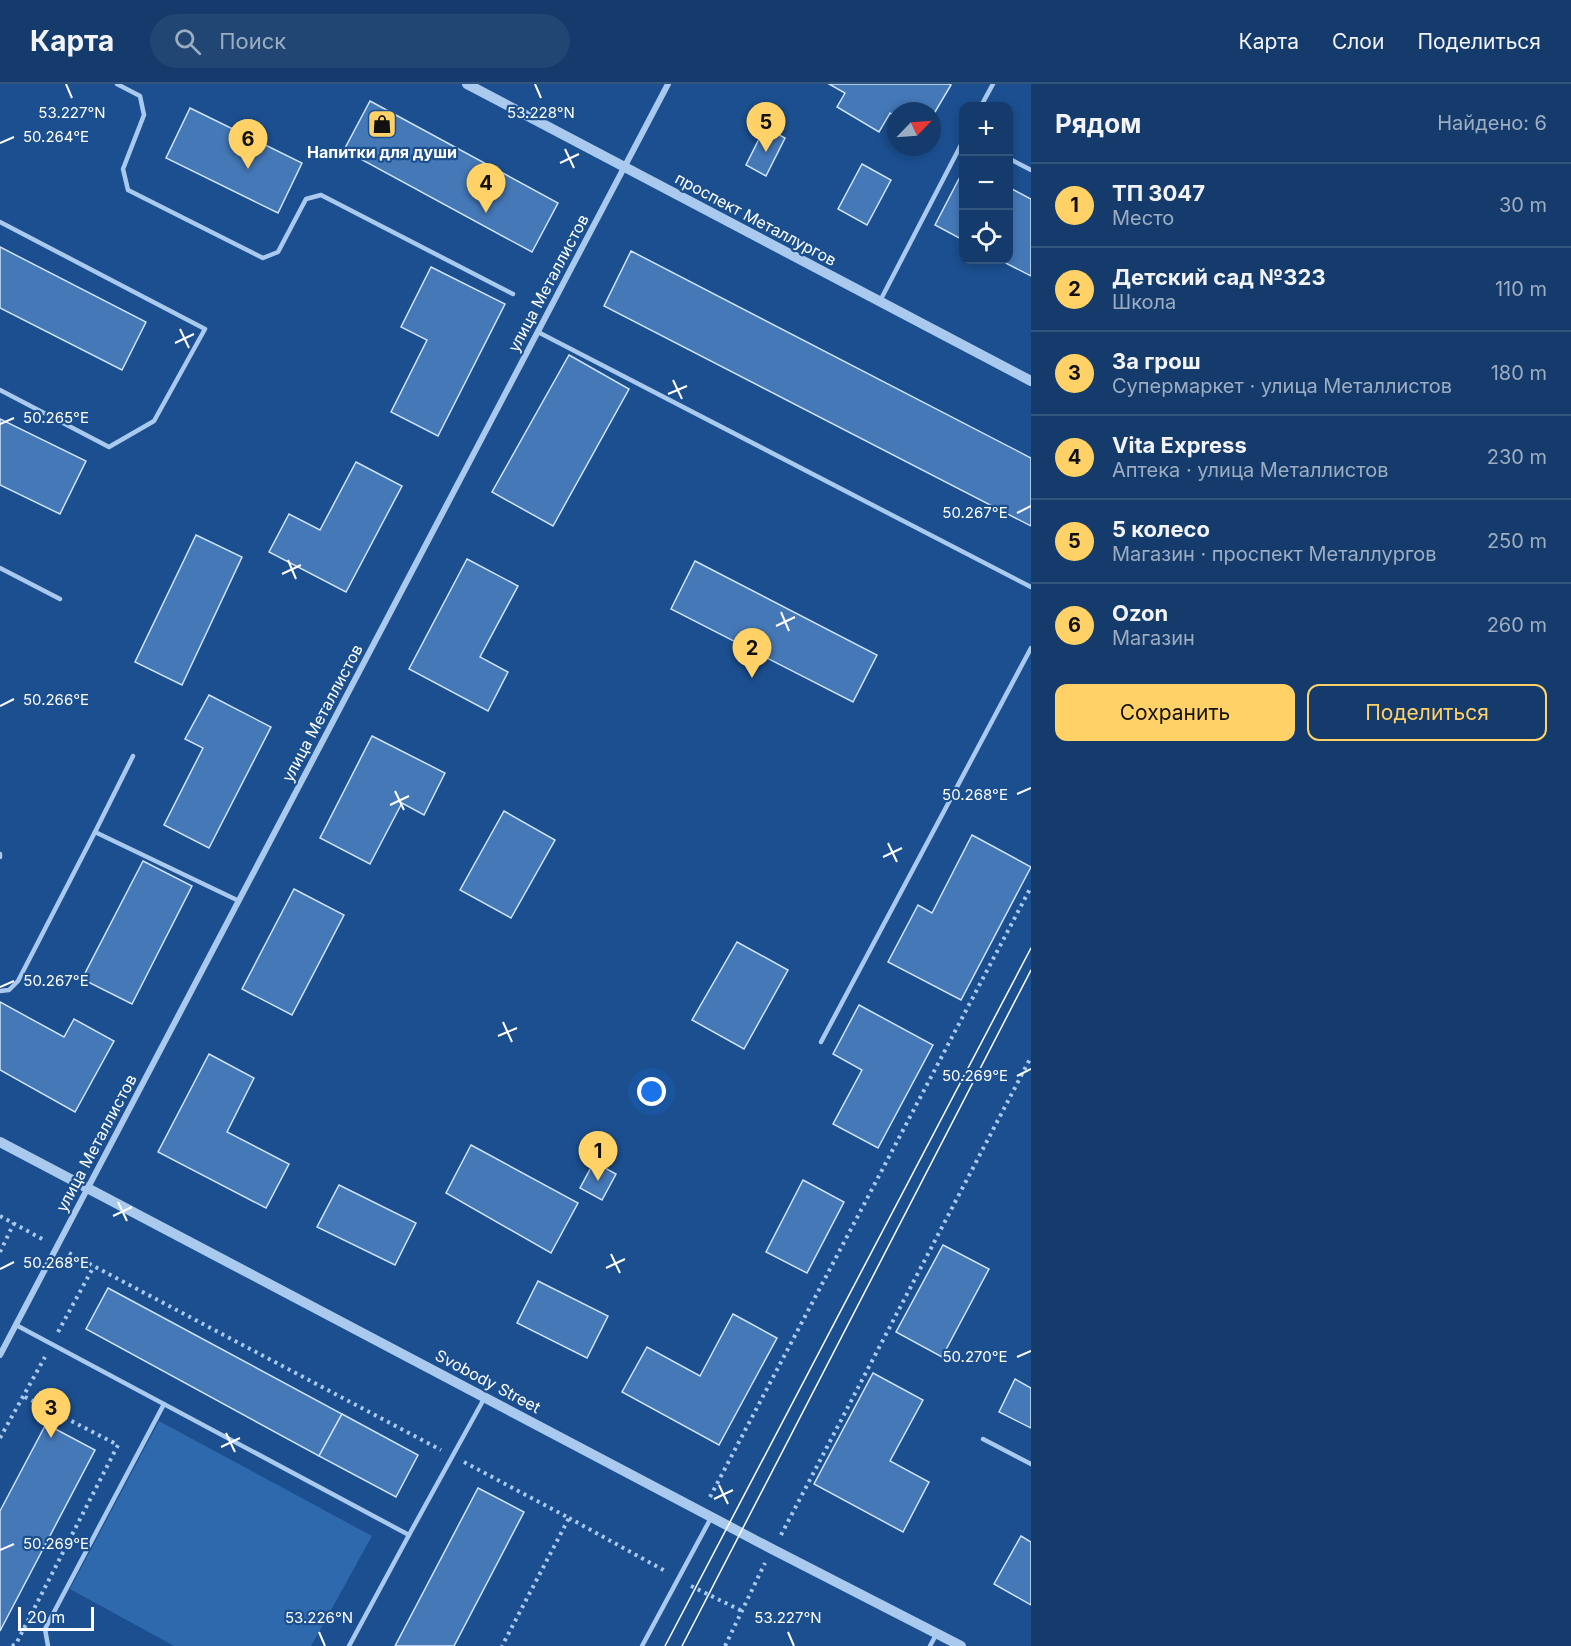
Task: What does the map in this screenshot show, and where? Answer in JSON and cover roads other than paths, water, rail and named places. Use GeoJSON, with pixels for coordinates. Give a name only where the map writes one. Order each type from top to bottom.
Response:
{"type":"FeatureCollection","features":[{"type":"Feature","properties":{"kind":"street","name":"проспект Металлургов"},"geometry":{"type":"LineString","coordinates":[[467,84],[1031,381]]}},
{"type":"Feature","properties":{"kind":"street","name":"улица Металлистов"},"geometry":{"type":"LineString","coordinates":[[0,1355],[668,84]]}},
{"type":"Feature","properties":{"kind":"street","name":"Svobody Street"},"geometry":{"type":"LineString","coordinates":[[0,1142],[772,1549],[961,1646]]}},
{"type":"Feature","properties":{"kind":"lane"},"geometry":{"type":"LineString","coordinates":[[117,84],[140,96],[144,115],[123,169],[128,190],[263,258],[278,252],[306,199],[321,195],[513,294]]}},
{"type":"Feature","properties":{"kind":"lane"},"geometry":{"type":"LineString","coordinates":[[983,102],[993,84]]}},
{"type":"Feature","properties":{"kind":"lane"},"geometry":{"type":"LineString","coordinates":[[880,301],[959,149]]}},
{"type":"Feature","properties":{"kind":"lane"},"geometry":{"type":"LineString","coordinates":[[1013,161],[1031,170]]}},
{"type":"Feature","properties":{"kind":"lane"},"geometry":{"type":"LineString","coordinates":[[0,222],[205,329],[154,421],[110,447],[0,390]]}},
{"type":"Feature","properties":{"kind":"lane"},"geometry":{"type":"LineString","coordinates":[[538,332],[1031,587]]}},
{"type":"Feature","properties":{"kind":"lane"},"geometry":{"type":"LineString","coordinates":[[0,568],[60,598]]}},
{"type":"Feature","properties":{"kind":"lane"},"geometry":{"type":"LineString","coordinates":[[821,1042],[1031,648]]}},
{"type":"Feature","properties":{"kind":"lane"},"geometry":{"type":"LineString","coordinates":[[0,990],[9,990],[18,981],[133,756]]}},
{"type":"Feature","properties":{"kind":"lane"},"geometry":{"type":"LineString","coordinates":[[95,832],[239,901]]}},
{"type":"Feature","properties":{"kind":"lane"},"geometry":{"type":"LineString","coordinates":[[16,1325],[409,1535]]}},
{"type":"Feature","properties":{"kind":"lane"},"geometry":{"type":"LineString","coordinates":[[349,1646],[485,1396]]}},
{"type":"Feature","properties":{"kind":"lane"},"geometry":{"type":"LineString","coordinates":[[48,1646],[45,1629],[164,1404]]}},
{"type":"Feature","properties":{"kind":"lane"},"geometry":{"type":"LineString","coordinates":[[983,1439],[1031,1464]]}},
{"type":"Feature","properties":{"kind":"lane"},"geometry":{"type":"LineString","coordinates":[[642,1646],[679,1579],[707,1514]]}},
{"type":"Feature","properties":{"kind":"lane"},"geometry":{"type":"LineString","coordinates":[[930,1646],[937,1633]]}},
{"type":"Feature","properties":{"kind":"tram line"},"geometry":{"type":"LineString","coordinates":[[665,1646],[1031,948]]}},
{"type":"Feature","properties":{"kind":"tram line"},"geometry":{"type":"LineString","coordinates":[[682,1646],[1031,970]]}},
{"type":"Feature","properties":{"kind":"place","name":"Напитки для души"},"geometry":{"type":"Point","coordinates":[382,124]}},
{"type":"Feature","properties":{"kind":"place","name":"5 колесо"},"geometry":{"type":"Point","coordinates":[766,152]}},
{"type":"Feature","properties":{"kind":"place","name":"Ozon"},"geometry":{"type":"Point","coordinates":[248,169]}},
{"type":"Feature","properties":{"kind":"place","name":"Vita Express"},"geometry":{"type":"Point","coordinates":[486,213]}},
{"type":"Feature","properties":{"kind":"place","name":"Детский сад №323"},"geometry":{"type":"Point","coordinates":[752,678]}},
{"type":"Feature","properties":{"kind":"place","name":"ТП 3047"},"geometry":{"type":"Point","coordinates":[598,1181]}},
{"type":"Feature","properties":{"kind":"place","name":"За грош"},"geometry":{"type":"Point","coordinates":[51,1438]}}]}
